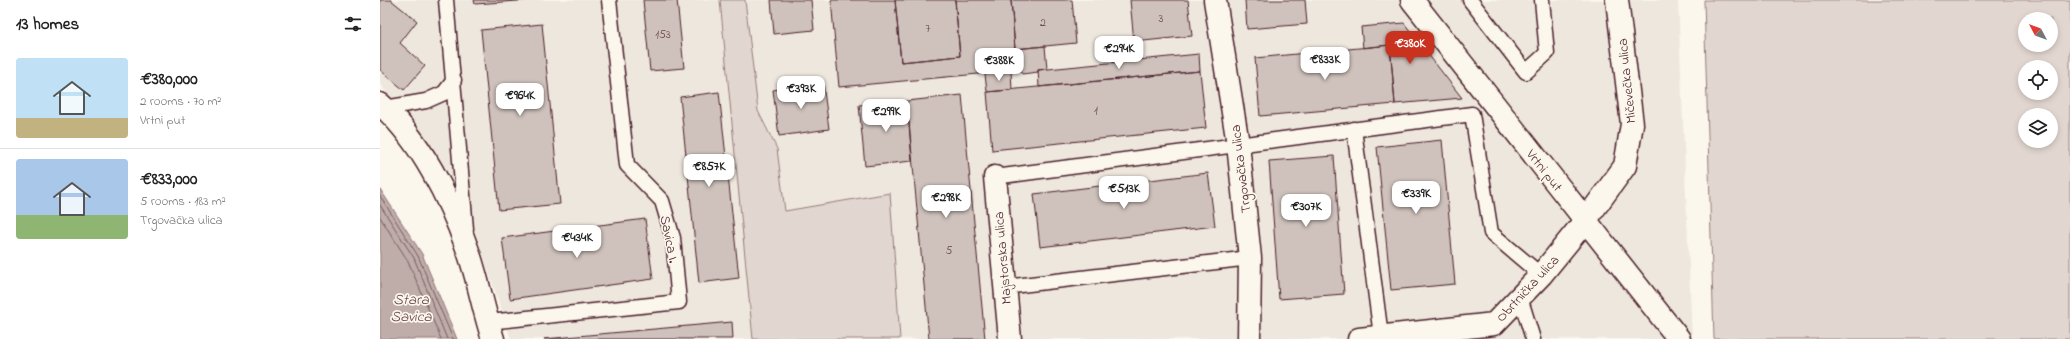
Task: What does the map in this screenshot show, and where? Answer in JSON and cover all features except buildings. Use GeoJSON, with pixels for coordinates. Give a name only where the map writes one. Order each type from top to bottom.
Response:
{"type":"FeatureCollection","features":[{"type":"Feature","properties":{"kind":"street","name":"Trgovačka ulica"},"geometry":{"type":"LineString","coordinates":[[1215,0],[1238,144],[1250,258],[1248,339]]}},
{"type":"Feature","properties":{"kind":"street","name":"Vrtni put"},"geometry":{"type":"LineString","coordinates":[[1412,0],[1679,339]]}},
{"type":"Feature","properties":{"kind":"street","name":"Mičevečka ulica"},"geometry":{"type":"LineString","coordinates":[[1585,221],[1625,166],[1632,124],[1617,0]]}},
{"type":"Feature","properties":{"kind":"street","name":"Savica I."},"geometry":{"type":"LineString","coordinates":[[382,106],[426,159],[441,187],[467,249],[490,330]]}},
{"type":"Feature","properties":{"kind":"street","name":"Majstorska ulica"},"geometry":{"type":"LineString","coordinates":[[995,177],[1010,339]]}},
{"type":"Feature","properties":{"kind":"street","name":"Obrtnička ulica"},"geometry":{"type":"LineString","coordinates":[[1359,339],[1494,324],[1541,275],[1585,221]]}},
{"type":"Feature","properties":{"kind":"lane","name":"Savica I."},"geometry":{"type":"LineString","coordinates":[[446,0],[454,80],[467,249]]}},
{"type":"Feature","properties":{"kind":"lane","name":"Savica I."},"geometry":{"type":"LineString","coordinates":[[490,330],[679,302],[673,238],[662,201],[627,165],[609,0]]}},
{"type":"Feature","properties":{"kind":"lane"},"geometry":{"type":"LineString","coordinates":[[1470,0],[1526,72],[1547,53],[1542,0]]}},
{"type":"Feature","properties":{"kind":"lane","name":"Savica I."},"geometry":{"type":"LineString","coordinates":[[382,106],[426,101],[444,93],[454,80]]}},
{"type":"Feature","properties":{"kind":"lane"},"geometry":{"type":"LineString","coordinates":[[995,177],[1472,114],[1491,233],[1541,275]]}},
{"type":"Feature","properties":{"kind":"lane"},"geometry":{"type":"LineString","coordinates":[[1354,129],[1381,336]]}},
{"type":"Feature","properties":{"kind":"lane"},"geometry":{"type":"LineString","coordinates":[[1005,287],[1250,258]]}},
{"type":"Feature","properties":{"kind":"lane"},"geometry":{"type":"LineString","coordinates":[[1520,297],[1533,339]]}},
{"type":"Feature","properties":{"kind":"shaded area"},"geometry":{"type":"Polygon","coordinates":[[[380,0],[720,0],[753,339],[511,339],[472,222],[380,83],[380,0]]]}},
{"type":"Feature","properties":{"kind":"shaded area"},"geometry":{"type":"Polygon","coordinates":[[[720,0],[745,0],[758,111],[777,149],[785,211],[890,193],[900,339],[753,339],[720,0]]]}},
{"type":"Feature","properties":{"kind":"shaded area"},"geometry":{"type":"Polygon","coordinates":[[[745,0],[1678,0],[1692,339],[900,339],[890,193],[785,211],[777,149],[758,111],[745,0]]]}},
{"type":"Feature","properties":{"kind":"shaded area"},"geometry":{"type":"Polygon","coordinates":[[[1704,0],[2070,0],[2070,339],[1714,339],[1704,0]]]}},
{"type":"Feature","properties":{"kind":"water","name":"Stara Savica"},"geometry":{"type":"Polygon","coordinates":[[[380,189],[422,254],[457,339],[380,339],[380,189]]]}}]}
